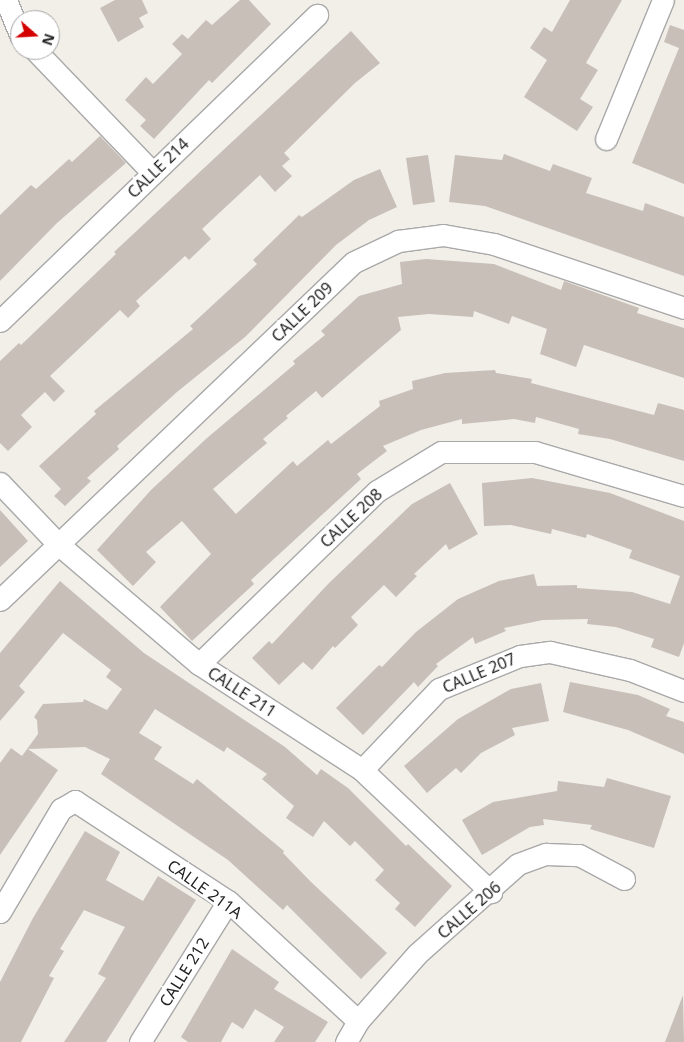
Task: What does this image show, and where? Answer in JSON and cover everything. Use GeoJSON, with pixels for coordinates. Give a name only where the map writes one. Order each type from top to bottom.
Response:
{"type":"FeatureCollection","features":[{"type":"Feature","properties":{"kind":"street"},"geometry":{"type":"LineString","coordinates":[[606,140],[663,0]]}},
{"type":"Feature","properties":{"kind":"street","name":"CALLE 214"},"geometry":{"type":"LineString","coordinates":[[0,321],[318,15]]}},
{"type":"Feature","properties":{"kind":"street"},"geometry":{"type":"LineString","coordinates":[[45,60],[153,173]]}},
{"type":"Feature","properties":{"kind":"street","name":"CALLE 209"},"geometry":{"type":"LineString","coordinates":[[0,600],[354,262],[398,241],[444,235],[494,244],[684,308]]}},
{"type":"Feature","properties":{"kind":"street","name":"CALLE 208"},"geometry":{"type":"LineString","coordinates":[[199,664],[377,491],[441,452],[535,452],[684,496]]}},
{"type":"Feature","properties":{"kind":"street","name":"CALLE 211"},"geometry":{"type":"LineString","coordinates":[[0,483],[58,544],[199,664],[362,770],[491,892]]}},
{"type":"Feature","properties":{"kind":"street","name":"CALLE 207"},"geometry":{"type":"LineString","coordinates":[[362,770],[439,689],[520,656],[550,652],[630,670],[684,691]]}},
{"type":"Feature","properties":{"kind":"street","name":"CALLE 211A"},"geometry":{"type":"LineString","coordinates":[[0,912],[61,809],[75,801],[228,901],[358,1021]]}},
{"type":"Feature","properties":{"kind":"street","name":"CALLE 206"},"geometry":{"type":"LineString","coordinates":[[346,1042],[358,1021],[417,954],[491,892],[518,864],[546,854],[579,854],[624,879]]}},
{"type":"Feature","properties":{"kind":"street","name":"CALLE 212"},"geometry":{"type":"LineString","coordinates":[[140,1042],[228,901]]}},
{"type":"Feature","properties":{"kind":"building"},"geometry":{"type":"Polygon","coordinates":[[[115,0],[142,0],[148,13],[139,18],[144,27],[118,42],[100,8],[115,0]]]}},
{"type":"Feature","properties":{"kind":"building"},"geometry":{"type":"Polygon","coordinates":[[[240,0],[249,0],[271,24],[212,83],[209,80],[154,139],[140,126],[146,120],[125,100],[146,77],[153,84],[182,54],[172,44],[182,34],[188,39],[206,20],[212,25],[240,0]]]}},
{"type":"Feature","properties":{"kind":"building"},"geometry":{"type":"Polygon","coordinates":[[[570,0],[622,0],[586,63],[598,70],[580,99],[593,107],[577,131],[524,97],[547,60],[530,48],[544,27],[552,32],[570,0]]]}},
{"type":"Feature","properties":{"kind":"building"},"geometry":{"type":"Polygon","coordinates":[[[670,25],[684,30],[684,184],[632,163],[679,48],[664,42],[670,25]]]}},
{"type":"Feature","properties":{"kind":"building"},"geometry":{"type":"Polygon","coordinates":[[[351,31],[380,63],[355,83],[284,153],[290,159],[282,166],[292,176],[275,192],[260,175],[202,229],[211,239],[189,260],[185,256],[136,301],[140,306],[128,318],[120,310],[50,376],[65,391],[54,402],[45,392],[21,415],[32,427],[8,451],[0,443],[0,361],[19,343],[21,345],[116,254],[114,252],[351,31]]]}},
{"type":"Feature","properties":{"kind":"building"},"geometry":{"type":"Polygon","coordinates":[[[100,136],[126,163],[57,223],[0,281],[0,215],[31,185],[36,189],[69,159],[72,162],[100,136]]]}},
{"type":"Feature","properties":{"kind":"building"},"geometry":{"type":"Polygon","coordinates":[[[504,154],[550,171],[553,164],[592,178],[586,193],[643,211],[645,203],[684,217],[684,276],[485,206],[449,202],[455,155],[502,160],[504,154]]]}},
{"type":"Feature","properties":{"kind":"building"},"geometry":{"type":"Polygon","coordinates":[[[428,155],[435,202],[413,205],[406,158],[428,155]]]}},
{"type":"Feature","properties":{"kind":"building"},"geometry":{"type":"Polygon","coordinates":[[[380,169],[397,207],[369,220],[336,245],[245,337],[177,392],[117,446],[119,449],[87,478],[91,481],[65,506],[54,496],[61,489],[39,466],[96,414],[94,411],[193,329],[190,326],[257,264],[253,260],[299,215],[302,217],[354,180],[380,169]]]}},
{"type":"Feature","properties":{"kind":"building"},"geometry":{"type":"Polygon","coordinates":[[[426,259],[494,264],[561,290],[564,281],[639,308],[637,313],[684,328],[684,378],[584,345],[576,367],[540,354],[547,329],[512,316],[509,324],[474,311],[473,317],[429,314],[398,317],[401,330],[322,398],[316,391],[286,416],[288,418],[263,439],[267,443],[213,489],[236,514],[293,461],[297,466],[328,440],[331,444],[380,406],[379,401],[413,389],[412,381],[445,373],[495,370],[496,373],[532,379],[531,383],[654,415],[658,403],[684,410],[684,461],[610,439],[578,434],[579,429],[536,417],[535,423],[514,419],[462,424],[462,419],[421,430],[383,446],[387,451],[357,474],[361,479],[251,580],[254,584],[192,641],[160,607],[211,554],[182,521],[146,552],[156,562],[133,586],[97,550],[151,490],[207,438],[295,364],[293,361],[325,335],[321,331],[359,296],[402,284],[400,262],[426,259]]]}},
{"type":"Feature","properties":{"kind":"building"},"geometry":{"type":"Polygon","coordinates":[[[532,478],[610,493],[684,521],[684,643],[679,657],[651,647],[654,639],[616,627],[587,624],[588,619],[543,620],[504,628],[506,631],[475,644],[473,637],[436,664],[438,666],[418,687],[414,682],[363,735],[336,708],[379,665],[382,667],[416,632],[458,599],[499,581],[534,574],[537,586],[577,585],[577,588],[632,592],[670,604],[680,576],[629,558],[632,550],[587,534],[586,538],[552,529],[551,534],[511,525],[484,526],[482,483],[532,478]]]}},
{"type":"Feature","properties":{"kind":"building"},"geometry":{"type":"Polygon","coordinates":[[[450,483],[478,534],[449,550],[446,544],[414,574],[417,576],[396,597],[384,585],[351,617],[358,625],[335,648],[333,646],[312,670],[303,662],[279,685],[252,658],[269,641],[272,644],[329,583],[412,504],[450,483]]]}},
{"type":"Feature","properties":{"kind":"building"},"geometry":{"type":"Polygon","coordinates":[[[0,510],[28,541],[0,567],[0,510]]]}},
{"type":"Feature","properties":{"kind":"building"},"geometry":{"type":"Polygon","coordinates":[[[60,581],[144,653],[285,747],[317,775],[321,769],[348,788],[406,846],[408,844],[452,886],[415,927],[395,909],[400,903],[375,880],[384,870],[355,841],[350,846],[324,821],[313,837],[286,818],[294,806],[262,779],[267,774],[227,747],[224,752],[155,709],[139,733],[162,747],[154,759],[193,784],[197,779],[284,851],[283,853],[310,881],[387,953],[361,979],[287,905],[283,910],[228,860],[101,774],[110,759],[85,747],[28,749],[58,770],[0,855],[0,763],[11,748],[22,756],[38,734],[37,720],[34,717],[43,704],[83,702],[84,699],[107,710],[122,689],[106,677],[111,670],[63,633],[19,686],[25,692],[0,721],[0,653],[60,581]]]}},
{"type":"Feature","properties":{"kind":"building"},"geometry":{"type":"Polygon","coordinates":[[[570,682],[638,695],[670,709],[666,716],[684,722],[684,754],[628,730],[563,712],[570,682]]]}},
{"type":"Feature","properties":{"kind":"building"},"geometry":{"type":"Polygon","coordinates":[[[541,683],[549,721],[512,728],[515,735],[481,753],[461,773],[456,768],[427,793],[404,766],[458,719],[511,689],[541,683]]]}},
{"type":"Feature","properties":{"kind":"building"},"geometry":{"type":"Polygon","coordinates":[[[607,778],[671,796],[654,848],[590,829],[592,825],[543,819],[544,825],[530,827],[482,855],[462,820],[493,802],[557,791],[558,781],[604,787],[607,778]]]}},
{"type":"Feature","properties":{"kind":"building"},"geometry":{"type":"Polygon","coordinates":[[[85,831],[120,852],[106,880],[143,901],[158,876],[196,900],[106,1042],[64,1042],[106,978],[98,974],[125,927],[84,910],[60,949],[64,951],[49,976],[54,978],[21,1042],[0,1042],[0,982],[33,918],[85,831]]]}},
{"type":"Feature","properties":{"kind":"building"},"geometry":{"type":"Polygon","coordinates":[[[232,949],[279,982],[274,989],[328,1022],[315,1042],[274,1042],[284,1027],[255,1009],[243,1029],[232,1022],[221,1042],[188,1042],[181,1037],[232,949]]]}},
{"type":"Feature","properties":{"kind":"building"},"geometry":{"type":"Polygon","coordinates":[[[683,995],[684,1042],[665,1042],[683,995]]]}}]}
